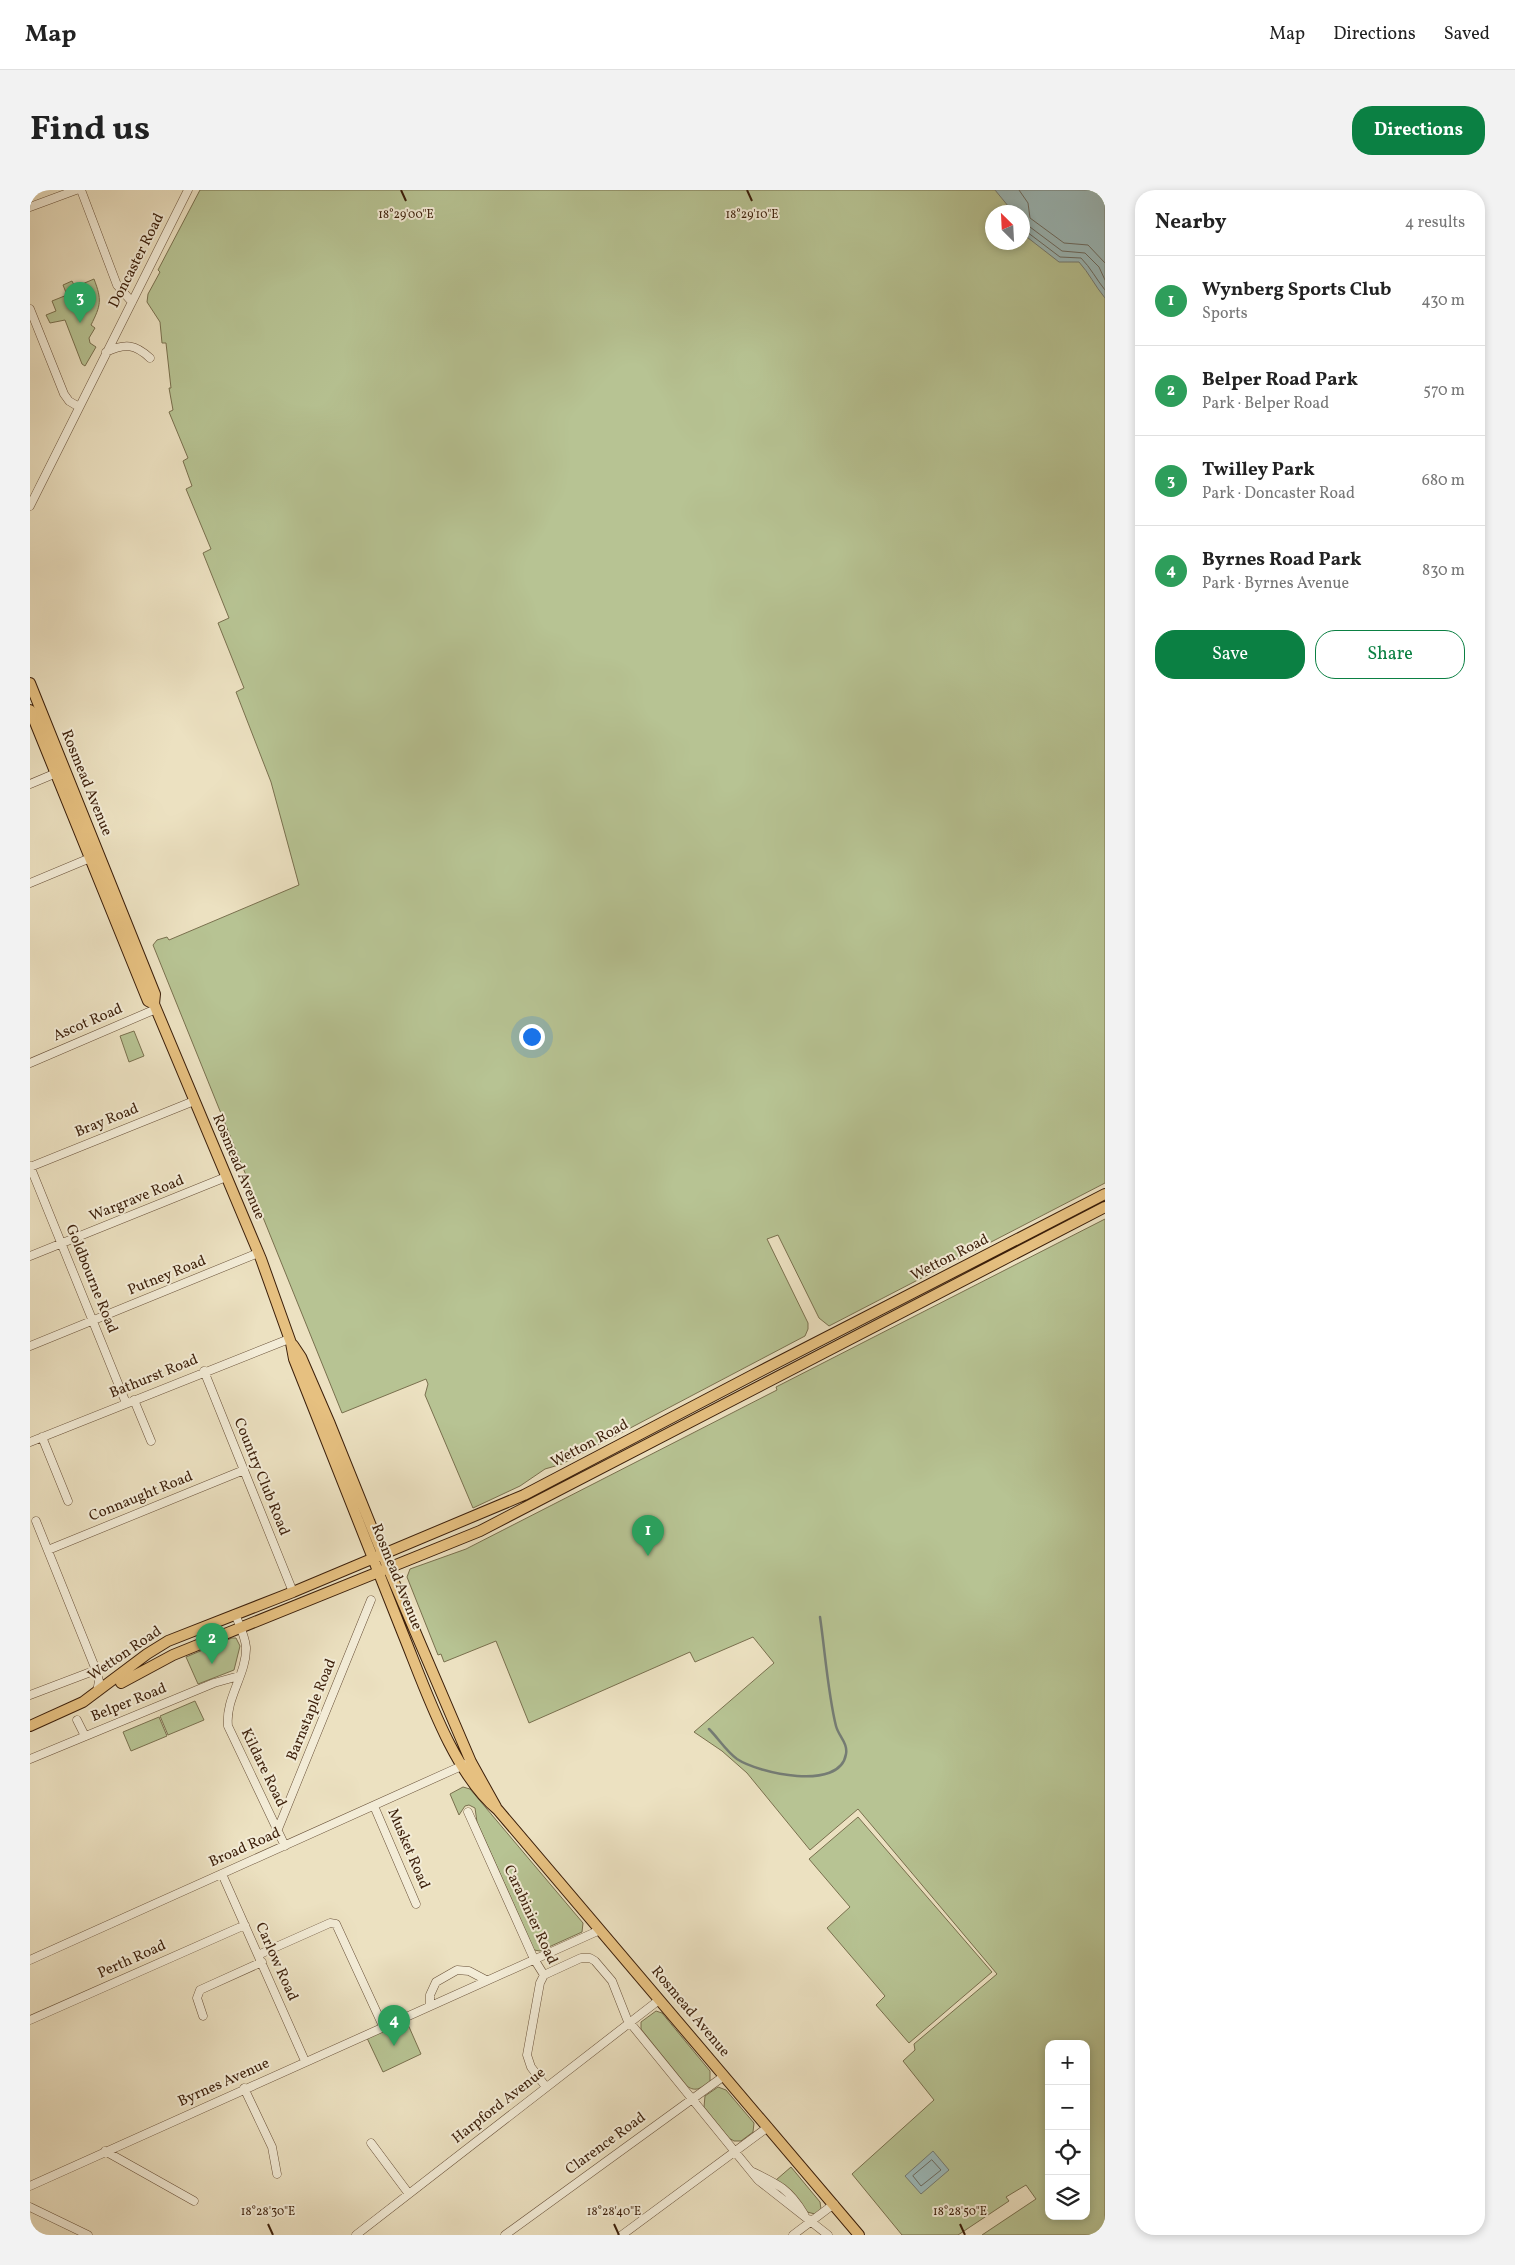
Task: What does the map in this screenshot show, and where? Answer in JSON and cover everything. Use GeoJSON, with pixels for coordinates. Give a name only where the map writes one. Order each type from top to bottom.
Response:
{"type":"FeatureCollection","features":[{"type":"Feature","properties":{"kind":"main road","name":"Rosmead Avenue"},"geometry":{"type":"LineString","coordinates":[[30,683],[60,772],[94,856],[146,996],[148,1001],[155,1007],[258,1254],[290,1341],[294,1359],[372,1560],[429,1696],[484,1798],[498,1810],[859,2235]]}},
{"type":"Feature","properties":{"kind":"main road","name":"Rosmead Avenue"},"geometry":{"type":"LineString","coordinates":[[30,710],[60,772]]}},
{"type":"Feature","properties":{"kind":"main road","name":"Wetton Road"},"geometry":{"type":"LineString","coordinates":[[83,1702],[111,1683],[147,1654],[168,1641],[489,1512],[533,1491],[751,1376],[1105,1194]]}},
{"type":"Feature","properties":{"kind":"main road","name":"Wetton Road"},"geometry":{"type":"LineString","coordinates":[[30,1726],[100,1695],[172,1654],[492,1525],[1105,1207]]}},
{"type":"Feature","properties":{"kind":"main road","name":"Rosmead Avenue"},"geometry":{"type":"LineString","coordinates":[[290,1341],[301,1357],[327,1415],[466,1764]]}},
{"type":"Feature","properties":{"kind":"street"},"geometry":{"type":"LineString","coordinates":[[30,207],[76,190]]}},
{"type":"Feature","properties":{"kind":"street"},"geometry":{"type":"LineString","coordinates":[[81,190],[117,286],[132,302]]}},
{"type":"Feature","properties":{"kind":"street","name":"Doncaster Road"},"geometry":{"type":"LineString","coordinates":[[30,506],[187,190]]}},
{"type":"Feature","properties":{"kind":"street"},"geometry":{"type":"LineString","coordinates":[[30,309],[64,394],[69,401],[78,407]]}},
{"type":"Feature","properties":{"kind":"street"},"geometry":{"type":"LineString","coordinates":[[106,352],[128,345],[138,348],[150,358]]}},
{"type":"Feature","properties":{"kind":"street"},"geometry":{"type":"LineString","coordinates":[[30,784],[60,772]]}},
{"type":"Feature","properties":{"kind":"street"},"geometry":{"type":"LineString","coordinates":[[30,883],[94,856]]}},
{"type":"Feature","properties":{"kind":"street","name":"Ascot Road"},"geometry":{"type":"LineString","coordinates":[[30,1063],[155,1007]]}},
{"type":"Feature","properties":{"kind":"street","name":"Bray Road"},"geometry":{"type":"LineString","coordinates":[[30,1166],[194,1102]]}},
{"type":"Feature","properties":{"kind":"street","name":"Goldbourne Road"},"geometry":{"type":"LineString","coordinates":[[30,1166],[93,1321],[130,1402],[151,1441]]}},
{"type":"Feature","properties":{"kind":"street","name":"Wargrave Road"},"geometry":{"type":"LineString","coordinates":[[30,1256],[226,1177]]}},
{"type":"Feature","properties":{"kind":"street","name":"Putney Road"},"geometry":{"type":"LineString","coordinates":[[30,1346],[258,1254]]}},
{"type":"Feature","properties":{"kind":"street","name":"Bathurst Road"},"geometry":{"type":"LineString","coordinates":[[30,1442],[204,1372],[290,1341]]}},
{"type":"Feature","properties":{"kind":"street","name":"Country Club Road"},"geometry":{"type":"LineString","coordinates":[[204,1372],[293,1592]]}},
{"type":"Feature","properties":{"kind":"street"},"geometry":{"type":"LineString","coordinates":[[42,1437],[68,1501]]}},
{"type":"Feature","properties":{"kind":"street","name":"Connaught Road"},"geometry":{"type":"LineString","coordinates":[[48,1550],[244,1470]]}},
{"type":"Feature","properties":{"kind":"street"},"geometry":{"type":"LineString","coordinates":[[36,1521],[96,1670],[99,1681],[97,1692]]}},
{"type":"Feature","properties":{"kind":"street","name":"Barnstaple Road"},"geometry":{"type":"LineString","coordinates":[[278,1829],[371,1600]]}},
{"type":"Feature","properties":{"kind":"street","name":"Kildare Road"},"geometry":{"type":"LineString","coordinates":[[235,1614],[246,1641],[246,1652],[228,1708],[228,1726],[285,1846]]}},
{"type":"Feature","properties":{"kind":"street"},"geometry":{"type":"LineString","coordinates":[[96,1670],[101,1678],[111,1683]]}},
{"type":"Feature","properties":{"kind":"street","name":"Wetton Road"},"geometry":{"type":"LineString","coordinates":[[30,1695],[96,1670]]}},
{"type":"Feature","properties":{"kind":"street","name":"Belper Road"},"geometry":{"type":"LineString","coordinates":[[30,1759],[214,1683],[239,1676]]}},
{"type":"Feature","properties":{"kind":"street"},"geometry":{"type":"LineString","coordinates":[[77,1720],[85,1736]]}},
{"type":"Feature","properties":{"kind":"street","name":"Broad Road"},"geometry":{"type":"LineString","coordinates":[[30,1960],[466,1764]]}},
{"type":"Feature","properties":{"kind":"street","name":"Musket Road"},"geometry":{"type":"LineString","coordinates":[[374,1806],[416,1904]]}},
{"type":"Feature","properties":{"kind":"street","name":"Carabinier Road"},"geometry":{"type":"LineString","coordinates":[[468,1812],[534,1959],[544,1975],[540,1983],[527,2055],[531,2067],[546,2087]]}},
{"type":"Feature","properties":{"kind":"street","name":"Carlow Road"},"geometry":{"type":"LineString","coordinates":[[222,1874],[305,2061]]}},
{"type":"Feature","properties":{"kind":"street"},"geometry":{"type":"LineString","coordinates":[[203,2016],[197,1998],[200,1990],[330,1923],[336,1924],[384,2026]]}},
{"type":"Feature","properties":{"kind":"street","name":"Perth Road"},"geometry":{"type":"LineString","coordinates":[[30,2020],[245,1925]]}},
{"type":"Feature","properties":{"kind":"street","name":"Byrnes Avenue"},"geometry":{"type":"LineString","coordinates":[[30,2186],[244,2088],[600,1930]]}},
{"type":"Feature","properties":{"kind":"street"},"geometry":{"type":"LineString","coordinates":[[544,1975],[581,1958],[593,1960],[612,1981],[624,2014],[752,2172],[773,2181],[788,2192],[809,2220],[828,2235]]}},
{"type":"Feature","properties":{"kind":"street"},"geometry":{"type":"LineString","coordinates":[[430,2006],[432,1988],[441,1978],[457,1970],[464,1970],[486,1980]]}},
{"type":"Feature","properties":{"kind":"street","name":"Harpford Avenue"},"geometry":{"type":"LineString","coordinates":[[356,2235],[659,2000]]}},
{"type":"Feature","properties":{"kind":"street","name":"Clarence Road"},"geometry":{"type":"LineString","coordinates":[[505,2235],[724,2076]]}},
{"type":"Feature","properties":{"kind":"street"},"geometry":{"type":"LineString","coordinates":[[244,2088],[272,2147],[277,2174]]}},
{"type":"Feature","properties":{"kind":"street"},"geometry":{"type":"LineString","coordinates":[[622,2235],[768,2127]]}},
{"type":"Feature","properties":{"kind":"street"},"geometry":{"type":"LineString","coordinates":[[371,2143],[409,2194]]}},
{"type":"Feature","properties":{"kind":"street"},"geometry":{"type":"LineString","coordinates":[[105,2151],[194,2201]]}},
{"type":"Feature","properties":{"kind":"street"},"geometry":{"type":"LineString","coordinates":[[793,2235],[809,2220],[834,2204]]}},
{"type":"Feature","properties":{"kind":"street"},"geometry":{"type":"LineString","coordinates":[[30,2207],[88,2235]]}},
{"type":"Feature","properties":{"kind":"street"},"geometry":{"type":"LineString","coordinates":[[30,2212],[40,2211]]}},
{"type":"Feature","properties":{"kind":"green space"},"geometry":{"type":"Polygon","coordinates":[[[200,190],[1105,190],[1105,1183],[829,1326],[819,1318],[778,1235],[767,1239],[808,1323],[805,1336],[562,1464],[545,1469],[520,1486],[473,1508],[425,1395],[428,1384],[426,1379],[342,1413],[153,945],[157,940],[167,937],[169,940],[299,885],[271,782],[236,692],[244,688],[218,623],[229,618],[203,553],[211,549],[186,489],[192,486],[183,461],[188,458],[169,412],[173,410],[169,388],[171,388],[166,343],[162,343],[160,322],[147,302],[148,294],[160,272],[158,270],[200,190]]]}},
{"type":"Feature","properties":{"kind":"green space"},"geometry":{"type":"Polygon","coordinates":[[[94,279],[99,302],[91,325],[95,328],[89,338],[90,343],[96,347],[85,366],[82,364],[65,320],[50,323],[46,315],[56,311],[52,301],[67,295],[63,285],[72,281],[75,287],[94,279]]]}},
{"type":"Feature","properties":{"kind":"green space"},"geometry":{"type":"Polygon","coordinates":[[[134,1031],[144,1056],[129,1062],[120,1036],[134,1031]]]}},
{"type":"Feature","properties":{"kind":"green space"},"geometry":{"type":"Polygon","coordinates":[[[1105,1219],[1105,2235],[982,2235],[1036,2199],[1026,2185],[1006,2197],[1009,2201],[958,2235],[902,2235],[852,2174],[934,2100],[903,2061],[915,2050],[914,2044],[997,1974],[858,1809],[810,1850],[747,1773],[722,1751],[694,1732],[774,1663],[753,1637],[695,1662],[690,1652],[529,1723],[496,1641],[444,1662],[441,1654],[438,1655],[407,1577],[410,1569],[466,1549],[777,1390],[776,1387],[1105,1219]]]}},
{"type":"Feature","properties":{"kind":"green space"},"geometry":{"type":"Polygon","coordinates":[[[236,1638],[240,1646],[234,1670],[198,1684],[186,1657],[236,1638]]]}},
{"type":"Feature","properties":{"kind":"green space"},"geometry":{"type":"Polygon","coordinates":[[[195,1701],[204,1720],[168,1735],[160,1716],[195,1701]]]}},
{"type":"Feature","properties":{"kind":"green space"},"geometry":{"type":"Polygon","coordinates":[[[159,1717],[167,1736],[131,1751],[123,1732],[159,1717]]]}},
{"type":"Feature","properties":{"kind":"green space"},"geometry":{"type":"Polygon","coordinates":[[[463,1787],[470,1789],[583,1923],[582,1932],[540,1951],[534,1950],[477,1822],[475,1808],[469,1805],[465,1806],[459,1815],[450,1794],[463,1787]]]}},
{"type":"Feature","properties":{"kind":"green space"},"geometry":{"type":"Polygon","coordinates":[[[858,1817],[992,1972],[909,2043],[876,2005],[885,1996],[827,1928],[850,1907],[809,1859],[858,1817]]]}},
{"type":"Feature","properties":{"kind":"green space"},"geometry":{"type":"Polygon","coordinates":[[[656,2011],[662,2013],[710,2071],[710,2082],[696,2089],[687,2086],[641,2029],[641,2022],[656,2011]]]}},
{"type":"Feature","properties":{"kind":"green space"},"geometry":{"type":"Polygon","coordinates":[[[406,2020],[421,2054],[383,2072],[367,2038],[406,2020]]]}},
{"type":"Feature","properties":{"kind":"green space"},"geometry":{"type":"Polygon","coordinates":[[[718,2087],[726,2090],[754,2123],[753,2132],[741,2141],[734,2141],[729,2138],[704,2107],[705,2096],[718,2087]]]}},
{"type":"Feature","properties":{"kind":"green space"},"geometry":{"type":"Polygon","coordinates":[[[791,2167],[820,2202],[821,2209],[815,2214],[807,2212],[776,2180],[791,2167]]]}},
{"type":"Feature","properties":{"kind":"water"},"geometry":{"type":"Polygon","coordinates":[[[995,190],[1105,190],[1105,298],[1079,262],[1059,262],[1030,239],[1030,205],[1007,205],[995,190]]]}},
{"type":"Feature","properties":{"kind":"water"},"geometry":{"type":"Polygon","coordinates":[[[933,2151],[949,2170],[921,2194],[905,2176],[933,2151]]]}},
{"type":"Feature","properties":{"kind":"waterway"},"geometry":{"type":"LineString","coordinates":[[709,1729],[737,1759],[779,1774],[814,1776],[829,1773],[840,1766],[846,1750],[845,1743],[837,1730],[833,1714],[820,1617]]}},
{"type":"Feature","properties":{"kind":"place","name":"Twilley Park"},"geometry":{"type":"Point","coordinates":[80,323]}},
{"type":"Feature","properties":{"kind":"place","name":"Wynberg Sports Club"},"geometry":{"type":"Point","coordinates":[648,1556]}},
{"type":"Feature","properties":{"kind":"place","name":"Belper Road Park"},"geometry":{"type":"Point","coordinates":[212,1664]}},
{"type":"Feature","properties":{"kind":"place","name":"Byrnes Road Park"},"geometry":{"type":"Point","coordinates":[394,2046]}}]}
